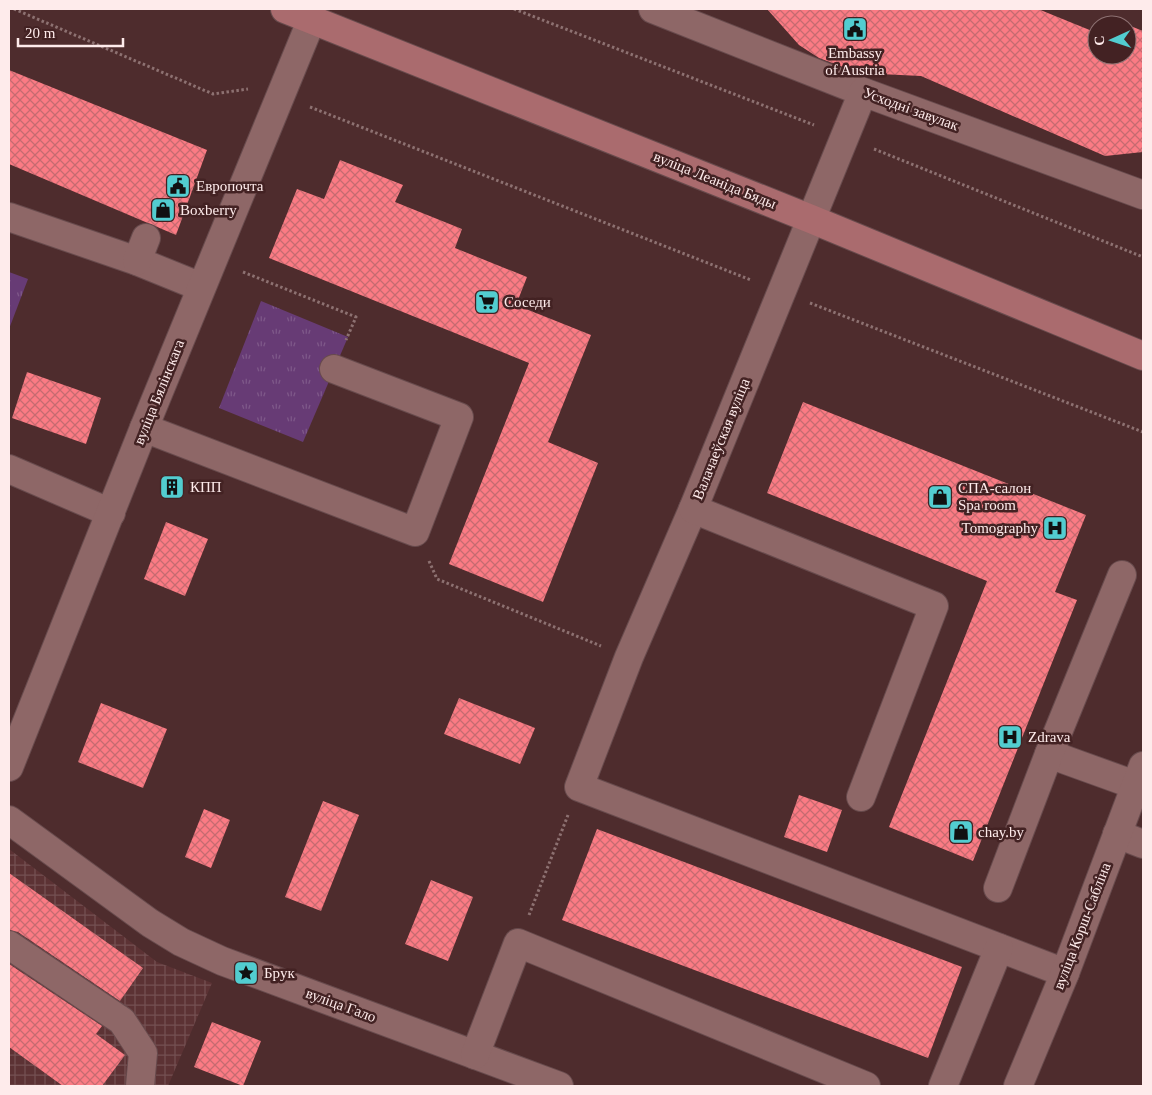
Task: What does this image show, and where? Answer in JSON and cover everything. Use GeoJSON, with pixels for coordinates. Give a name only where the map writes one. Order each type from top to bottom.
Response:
{"type":"FeatureCollection","features":[{"type":"Feature","properties":{"kind":"main road","name":"вуліца Леаніда Бяды"},"geometry":{"type":"LineString","coordinates":[[285,9],[811,219],[1143,356]]}},
{"type":"Feature","properties":{"kind":"street","name":"Усходні завулак"},"geometry":{"type":"LineString","coordinates":[[653,9],[863,92],[1143,194]]}},
{"type":"Feature","properties":{"kind":"street","name":"вуліца Бялінскага"},"geometry":{"type":"LineString","coordinates":[[9,767],[201,287],[312,19]]}},
{"type":"Feature","properties":{"kind":"street","name":"Валачаеўская вуліца"},"geometry":{"type":"LineString","coordinates":[[579,787],[629,657],[693,508],[863,92]]}},
{"type":"Feature","properties":{"kind":"street"},"geometry":{"type":"LineString","coordinates":[[9,217],[141,250],[201,287]]}},
{"type":"Feature","properties":{"kind":"street"},"geometry":{"type":"LineString","coordinates":[[144,428],[416,532],[459,417],[334,369]]}},
{"type":"Feature","properties":{"kind":"street"},"geometry":{"type":"LineString","coordinates":[[21,481],[111,513]]}},
{"type":"Feature","properties":{"kind":"street"},"geometry":{"type":"LineString","coordinates":[[693,508],[934,606],[861,797]]}},
{"type":"Feature","properties":{"kind":"street"},"geometry":{"type":"LineString","coordinates":[[998,888],[1049,754],[1122,575]]}},
{"type":"Feature","properties":{"kind":"street"},"geometry":{"type":"LineString","coordinates":[[1049,754],[1139,776]]}},
{"type":"Feature","properties":{"kind":"street","name":"вуліца Корш-Сабліна"},"geometry":{"type":"LineString","coordinates":[[1018,1086],[1065,973],[1139,776]]}},
{"type":"Feature","properties":{"kind":"street"},"geometry":{"type":"LineString","coordinates":[[579,787],[1065,973]]}},
{"type":"Feature","properties":{"kind":"street","name":"вуліца Гало"},"geometry":{"type":"LineString","coordinates":[[9,820],[150,923],[181,942],[222,961],[559,1086]]}},
{"type":"Feature","properties":{"kind":"street"},"geometry":{"type":"LineString","coordinates":[[1117,834],[1143,844]]}},
{"type":"Feature","properties":{"kind":"street"},"geometry":{"type":"LineString","coordinates":[[475,1055],[518,943],[866,1086]]}},
{"type":"Feature","properties":{"kind":"street"},"geometry":{"type":"LineString","coordinates":[[9,945],[122,1021],[143,1053],[140,1086]]}},
{"type":"Feature","properties":{"kind":"street"},"geometry":{"type":"LineString","coordinates":[[943,1086],[1000,948]]}},
{"type":"Feature","properties":{"kind":"path"},"geometry":{"type":"LineString","coordinates":[[14,9],[214,94],[260,87],[1143,432]]}},
{"type":"Feature","properties":{"kind":"path"},"geometry":{"type":"LineString","coordinates":[[243,272],[356,317],[334,369]]}},
{"type":"Feature","properties":{"kind":"path"},"geometry":{"type":"LineString","coordinates":[[437,578],[629,657]]}},
{"type":"Feature","properties":{"kind":"path"},"geometry":{"type":"LineString","coordinates":[[518,943],[579,787]]}},
{"type":"Feature","properties":{"kind":"shaded area"},"geometry":{"type":"Polygon","coordinates":[[[9,849],[157,962],[212,983],[168,1086],[9,1086],[9,849]]]}},
{"type":"Feature","properties":{"kind":"green space"},"geometry":{"type":"Polygon","coordinates":[[[9,272],[28,279],[9,329],[9,272]]]}},
{"type":"Feature","properties":{"kind":"green space"},"geometry":{"type":"Polygon","coordinates":[[[261,301],[348,337],[303,442],[219,408],[261,301]]]}},
{"type":"Feature","properties":{"kind":"building"},"geometry":{"type":"Polygon","coordinates":[[[767,9],[1038,9],[1087,29],[1087,65],[1137,65],[1137,29],[1143,31],[1143,152],[1105,156],[921,76],[859,73],[819,58],[799,45],[767,9]]]}},
{"type":"Feature","properties":{"kind":"building"},"geometry":{"type":"Polygon","coordinates":[[[9,70],[207,150],[176,235],[9,164],[9,70]]]}},
{"type":"Feature","properties":{"kind":"building"},"geometry":{"type":"Polygon","coordinates":[[[340,160],[403,185],[395,202],[462,229],[455,248],[527,277],[516,305],[591,335],[548,442],[598,463],[543,602],[449,564],[529,363],[269,258],[297,189],[324,199],[340,160]]]}},
{"type":"Feature","properties":{"kind":"building"},"geometry":{"type":"Polygon","coordinates":[[[27,372],[101,398],[86,444],[12,418],[27,372]]]}},
{"type":"Feature","properties":{"kind":"building"},"geometry":{"type":"Polygon","coordinates":[[[803,402],[1086,515],[1055,592],[1077,600],[973,861],[889,827],[987,581],[767,493],[803,402]]]}},
{"type":"Feature","properties":{"kind":"building"},"geometry":{"type":"Polygon","coordinates":[[[166,522],[208,539],[185,596],[144,579],[166,522]]]}},
{"type":"Feature","properties":{"kind":"building"},"geometry":{"type":"Polygon","coordinates":[[[459,698],[535,728],[520,764],[444,734],[459,698]]]}},
{"type":"Feature","properties":{"kind":"building"},"geometry":{"type":"Polygon","coordinates":[[[101,703],[167,729],[143,788],[78,762],[101,703]]]}},
{"type":"Feature","properties":{"kind":"building"},"geometry":{"type":"Polygon","coordinates":[[[799,795],[842,810],[827,852],[784,837],[799,795]]]}},
{"type":"Feature","properties":{"kind":"building"},"geometry":{"type":"Polygon","coordinates":[[[323,801],[359,815],[321,911],[285,897],[323,801]]]}},
{"type":"Feature","properties":{"kind":"building"},"geometry":{"type":"Polygon","coordinates":[[[204,809],[230,820],[211,868],[185,857],[204,809]]]}},
{"type":"Feature","properties":{"kind":"building"},"geometry":{"type":"Polygon","coordinates":[[[597,829],[962,967],[928,1058],[562,920],[597,829]]]}},
{"type":"Feature","properties":{"kind":"building"},"geometry":{"type":"Polygon","coordinates":[[[9,873],[143,968],[120,1001],[18,932],[9,930],[9,873]]]}},
{"type":"Feature","properties":{"kind":"building"},"geometry":{"type":"Polygon","coordinates":[[[431,880],[473,897],[448,961],[405,944],[431,880]]]}},
{"type":"Feature","properties":{"kind":"building"},"geometry":{"type":"Polygon","coordinates":[[[9,964],[102,1026],[96,1034],[125,1055],[102,1086],[63,1086],[9,1047],[9,964]]]}},
{"type":"Feature","properties":{"kind":"building"},"geometry":{"type":"Polygon","coordinates":[[[212,1022],[261,1041],[243,1086],[194,1067],[212,1022]]]}},
{"type":"Feature","properties":{"kind":"place","name":"Embassy of Austria"},"geometry":{"type":"Point","coordinates":[855,29]}},
{"type":"Feature","properties":{"kind":"place","name":"Европочта"},"geometry":{"type":"Point","coordinates":[178,186]}},
{"type":"Feature","properties":{"kind":"place","name":"Boxberry"},"geometry":{"type":"Point","coordinates":[163,210]}},
{"type":"Feature","properties":{"kind":"place","name":"Соседи"},"geometry":{"type":"Point","coordinates":[487,302]}},
{"type":"Feature","properties":{"kind":"place","name":"КПП"},"geometry":{"type":"Point","coordinates":[172,487]}},
{"type":"Feature","properties":{"kind":"place","name":"СПА-салон Spa room"},"geometry":{"type":"Point","coordinates":[940,497]}},
{"type":"Feature","properties":{"kind":"place","name":"Tomography"},"geometry":{"type":"Point","coordinates":[1055,528]}},
{"type":"Feature","properties":{"kind":"place","name":"Zdrava"},"geometry":{"type":"Point","coordinates":[1010,737]}},
{"type":"Feature","properties":{"kind":"place","name":"chay.by"},"geometry":{"type":"Point","coordinates":[961,832]}},
{"type":"Feature","properties":{"kind":"place","name":"Брук"},"geometry":{"type":"Point","coordinates":[246,973]}}]}
